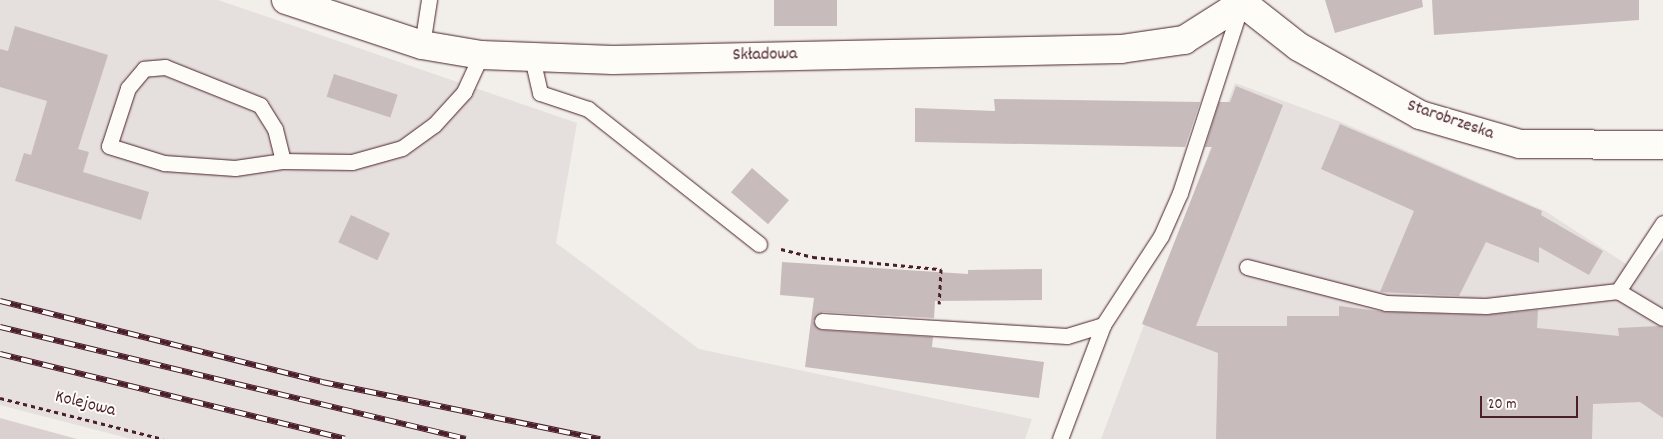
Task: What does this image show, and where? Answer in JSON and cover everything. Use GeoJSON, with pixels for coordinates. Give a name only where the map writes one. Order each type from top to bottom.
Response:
{"type":"FeatureCollection","features":[{"type":"Feature","properties":{"kind":"street","name":"Składowa"},"geometry":{"type":"LineString","coordinates":[[286,0],[422,45],[481,55],[532,58],[1121,49],[1184,40],[1240,2]]}},
{"type":"Feature","properties":{"kind":"street","name":"Starobrzeska"},"geometry":{"type":"LineString","coordinates":[[1240,2],[1299,47],[1420,115],[1520,144],[1663,145]]}},
{"type":"Feature","properties":{"kind":"lane"},"geometry":{"type":"LineString","coordinates":[[422,45],[429,0]]}},
{"type":"Feature","properties":{"kind":"lane"},"geometry":{"type":"LineString","coordinates":[[1060,439],[1103,325],[1161,236],[1180,193],[1240,2]]}},
{"type":"Feature","properties":{"kind":"lane"},"geometry":{"type":"LineString","coordinates":[[283,162],[275,129],[260,106],[164,67],[144,69],[128,88],[109,146],[164,163],[235,168],[283,162],[352,162],[402,148],[434,125],[464,92],[481,55]]}},
{"type":"Feature","properties":{"kind":"lane"},"geometry":{"type":"LineString","coordinates":[[532,58],[540,93],[588,109],[759,244]]}},
{"type":"Feature","properties":{"kind":"lane"},"geometry":{"type":"LineString","coordinates":[[1618,291],[1661,232]]}},
{"type":"Feature","properties":{"kind":"lane"},"geometry":{"type":"LineString","coordinates":[[1247,267],[1386,303],[1486,306],[1618,291],[1663,318]]}},
{"type":"Feature","properties":{"kind":"lane"},"geometry":{"type":"LineString","coordinates":[[822,321],[1067,336],[1103,325]]}},
{"type":"Feature","properties":{"kind":"path"},"geometry":{"type":"LineString","coordinates":[[759,244],[813,257],[941,270],[938,327]]}},
{"type":"Feature","properties":{"kind":"path","name":"Kolejowa"},"geometry":{"type":"LineString","coordinates":[[0,398],[163,439]]}},
{"type":"Feature","properties":{"kind":"shaded area"},"geometry":{"type":"Polygon","coordinates":[[[0,0],[218,0],[577,123],[556,243],[699,349],[1032,419],[1025,439],[131,439],[0,405],[0,0]]]}},
{"type":"Feature","properties":{"kind":"shaded area"},"geometry":{"type":"Polygon","coordinates":[[[1235,83],[1341,122],[1545,211],[1640,273],[1663,249],[1663,439],[1101,439],[1235,83]]]}},
{"type":"Feature","properties":{"kind":"shaded area"},"geometry":{"type":"Polygon","coordinates":[[[0,418],[77,439],[0,439],[0,418]]]}},
{"type":"Feature","properties":{"kind":"building"},"geometry":{"type":"Polygon","coordinates":[[[774,0],[837,0],[837,26],[774,26],[774,0]]]}},
{"type":"Feature","properties":{"kind":"building"},"geometry":{"type":"Polygon","coordinates":[[[1325,0],[1422,0],[1423,7],[1335,33],[1325,0]]]}},
{"type":"Feature","properties":{"kind":"building"},"geometry":{"type":"Polygon","coordinates":[[[1432,0],[1639,0],[1639,20],[1434,35],[1432,0]]]}},
{"type":"Feature","properties":{"kind":"building"},"geometry":{"type":"Polygon","coordinates":[[[15,26],[108,55],[78,149],[89,152],[83,172],[149,192],[141,220],[15,181],[24,153],[31,155],[47,101],[0,87],[0,49],[8,51],[15,26]]]}},
{"type":"Feature","properties":{"kind":"building"},"geometry":{"type":"Polygon","coordinates":[[[334,74],[398,95],[390,118],[327,97],[334,74]]]}},
{"type":"Feature","properties":{"kind":"building"},"geometry":{"type":"Polygon","coordinates":[[[1236,86],[1283,105],[1196,326],[1287,326],[1287,316],[1339,316],[1339,306],[1386,312],[1486,315],[1538,310],[1537,328],[1619,336],[1618,328],[1659,326],[1663,327],[1663,418],[1640,402],[1593,404],[1592,439],[1216,439],[1218,353],[1142,324],[1212,147],[1205,147],[1219,102],[1230,102],[1236,86]]]}},
{"type":"Feature","properties":{"kind":"building"},"geometry":{"type":"Polygon","coordinates":[[[994,99],[1200,102],[1185,147],[915,142],[915,108],[995,111],[994,99]]]}},
{"type":"Feature","properties":{"kind":"building"},"geometry":{"type":"Polygon","coordinates":[[[1340,124],[1542,211],[1541,215],[1603,251],[1589,275],[1539,247],[1539,263],[1486,242],[1459,296],[1380,292],[1414,211],[1321,169],[1340,124]]]}},
{"type":"Feature","properties":{"kind":"building"},"geometry":{"type":"Polygon","coordinates":[[[752,168],[789,200],[768,224],[731,192],[752,168]]]}},
{"type":"Feature","properties":{"kind":"building"},"geometry":{"type":"Polygon","coordinates":[[[351,215],[390,233],[377,260],[338,242],[351,215]]]}},
{"type":"Feature","properties":{"kind":"building"},"geometry":{"type":"Polygon","coordinates":[[[782,262],[968,274],[968,270],[1042,269],[1042,300],[935,301],[934,318],[823,312],[813,321],[821,330],[933,337],[932,347],[1044,362],[1039,398],[805,367],[814,298],[780,295],[782,262]]]}},
{"type":"Feature","properties":{"kind":"railway"},"geometry":{"type":"LineString","coordinates":[[0,301],[322,382],[600,439]]}},
{"type":"Feature","properties":{"kind":"railway"},"geometry":{"type":"LineString","coordinates":[[0,327],[466,439]]}},
{"type":"Feature","properties":{"kind":"railway"},"geometry":{"type":"LineString","coordinates":[[0,354],[345,439]]}}]}
